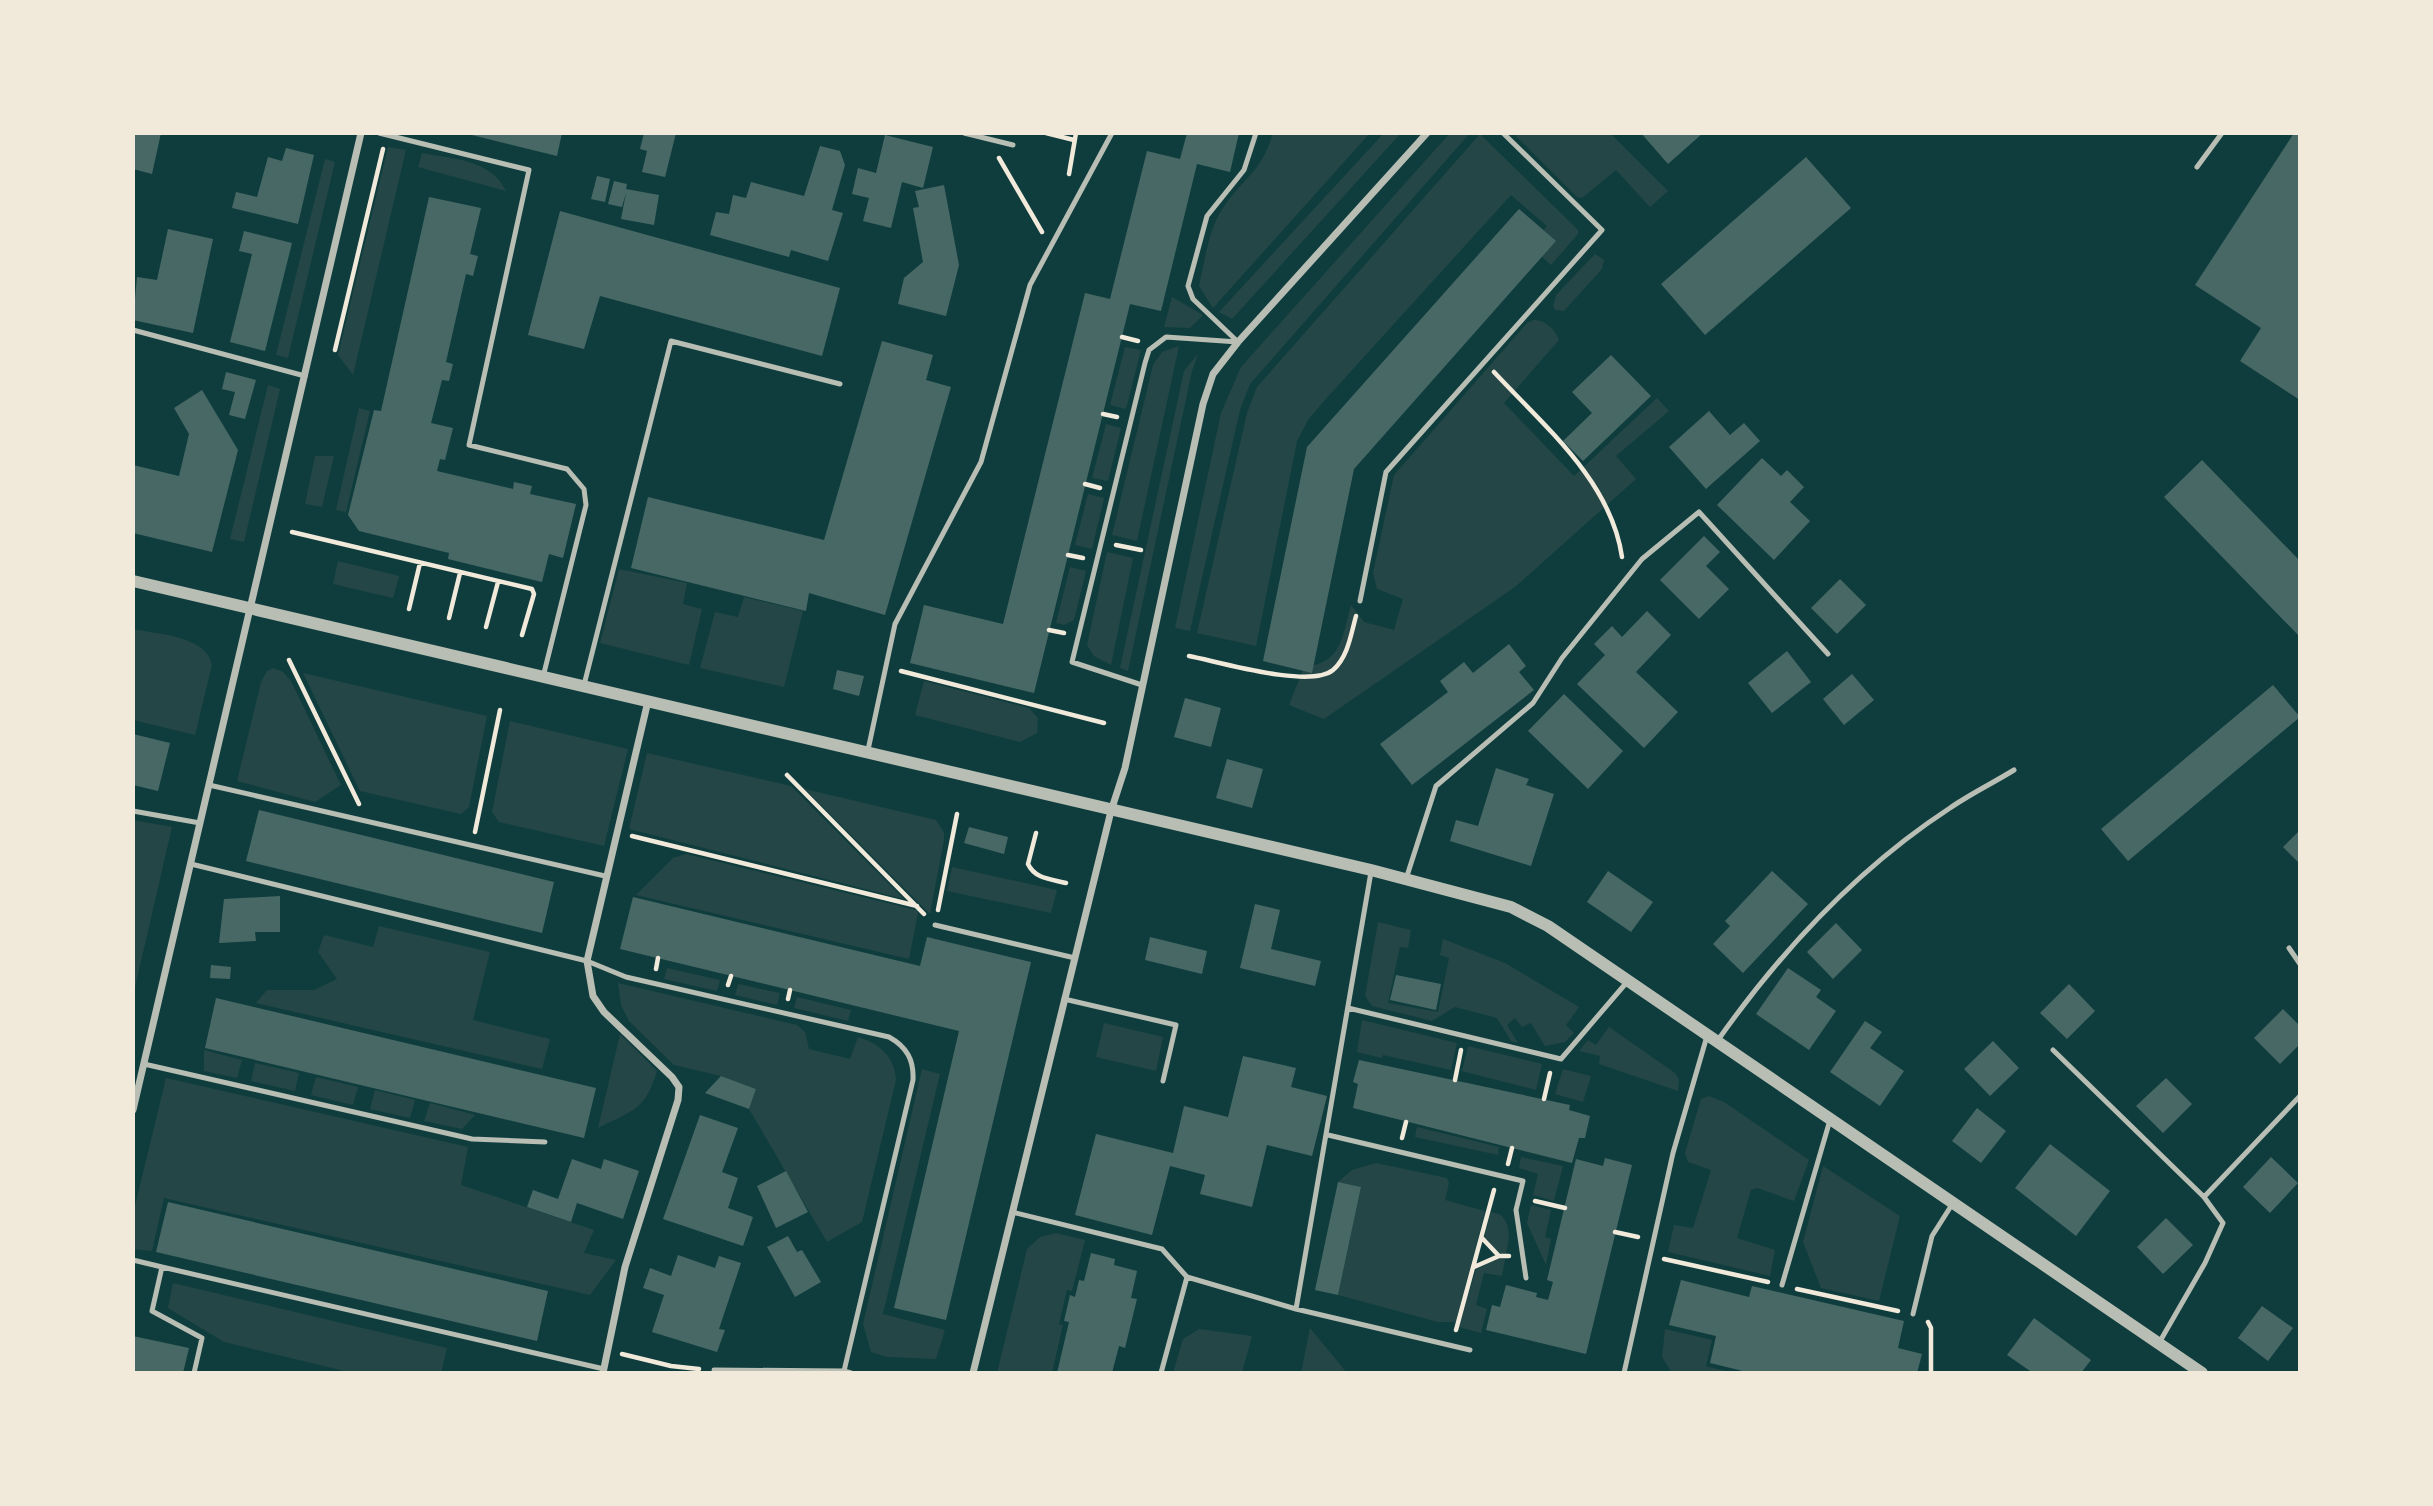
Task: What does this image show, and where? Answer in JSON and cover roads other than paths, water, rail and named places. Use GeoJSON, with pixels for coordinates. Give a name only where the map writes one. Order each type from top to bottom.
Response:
{"type":"FeatureCollection","features":[{"type":"Feature","properties":{"kind":"street"},"geometry":{"type":"LineString","coordinates":[[133,1110],[362,133]]}},
{"type":"Feature","properties":{"kind":"street"},"geometry":{"type":"LineString","coordinates":[[973,1373],[1111,811],[1125,768],[1203,404],[1213,374],[1238,342],[1427,133]]}},
{"type":"Feature","properties":{"kind":"street"},"geometry":{"type":"LineString","coordinates":[[133,581],[1371,870],[1511,907],[1530,916],[2202,1373]]}},
{"type":"Feature","properties":{"kind":"street"},"geometry":{"type":"LineString","coordinates":[[604,1371],[625,1267],[670,1128],[678,1087],[604,1012],[593,996],[587,961],[648,701]]}},
{"type":"Feature","properties":{"kind":"lane"},"geometry":{"type":"LineString","coordinates":[[379,133],[529,170],[470,445],[567,470],[577,477],[584,489],[586,505],[543,677]]}},
{"type":"Feature","properties":{"kind":"lane"},"geometry":{"type":"LineString","coordinates":[[964,133],[1013,145]]}},
{"type":"Feature","properties":{"kind":"lane"},"geometry":{"type":"LineString","coordinates":[[868,752],[895,624],[981,461],[1030,285],[1112,133]]}},
{"type":"Feature","properties":{"kind":"lane"},"geometry":{"type":"LineString","coordinates":[[1238,342],[1193,299],[1188,286],[1206,216],[1244,170],[1256,133]]}},
{"type":"Feature","properties":{"kind":"lane"},"geometry":{"type":"LineString","coordinates":[[1360,601],[1386,471],[1602,230],[1503,133]]}},
{"type":"Feature","properties":{"kind":"lane"},"geometry":{"type":"LineString","coordinates":[[2197,167],[2222,133]]}},
{"type":"Feature","properties":{"kind":"lane"},"geometry":{"type":"LineString","coordinates":[[133,330],[304,376]]}},
{"type":"Feature","properties":{"kind":"lane"},"geometry":{"type":"LineString","coordinates":[[1142,685],[1072,663],[1149,350],[1166,337],[1238,342]]}},
{"type":"Feature","properties":{"kind":"lane"},"geometry":{"type":"LineString","coordinates":[[584,687],[671,341],[840,384]]}},
{"type":"Feature","properties":{"kind":"lane"},"geometry":{"type":"LineString","coordinates":[[1406,879],[1436,786],[1533,703],[1562,658],[1643,559],[1699,512],[1828,654]]}},
{"type":"Feature","properties":{"kind":"lane"},"geometry":{"type":"LineString","coordinates":[[1624,1373],[1652,1257],[1673,1153],[1711,1039],[1758,983],[1849,887],[1949,808],[2014,770]]}},
{"type":"Feature","properties":{"kind":"lane"},"geometry":{"type":"LineString","coordinates":[[209,785],[605,876]]}},
{"type":"Feature","properties":{"kind":"lane"},"geometry":{"type":"LineString","coordinates":[[133,811],[200,823]]}},
{"type":"Feature","properties":{"kind":"lane"},"geometry":{"type":"LineString","coordinates":[[191,864],[587,961],[626,978],[889,1037],[906,1050],[911,1058],[913,1080],[844,1371]]}},
{"type":"Feature","properties":{"kind":"lane"},"geometry":{"type":"LineString","coordinates":[[1296,1309],[1328,1135],[1371,870]]}},
{"type":"Feature","properties":{"kind":"lane"},"geometry":{"type":"LineString","coordinates":[[935,925],[1075,958]]}},
{"type":"Feature","properties":{"kind":"lane"},"geometry":{"type":"LineString","coordinates":[[2289,948],[2300,964]]}},
{"type":"Feature","properties":{"kind":"lane"},"geometry":{"type":"LineString","coordinates":[[1348,1008],[1562,1059],[1627,982]]}},
{"type":"Feature","properties":{"kind":"lane"},"geometry":{"type":"LineString","coordinates":[[1064,999],[1176,1025],[1163,1081]]}},
{"type":"Feature","properties":{"kind":"lane"},"geometry":{"type":"LineString","coordinates":[[2053,1049],[2204,1197],[2222,1223],[2205,1264],[2159,1343]]}},
{"type":"Feature","properties":{"kind":"lane"},"geometry":{"type":"LineString","coordinates":[[144,1064],[472,1139],[545,1142]]}},
{"type":"Feature","properties":{"kind":"lane"},"geometry":{"type":"LineString","coordinates":[[2204,1197],[2300,1096]]}},
{"type":"Feature","properties":{"kind":"lane"},"geometry":{"type":"LineString","coordinates":[[1782,1285],[1831,1119]]}},
{"type":"Feature","properties":{"kind":"lane"},"geometry":{"type":"LineString","coordinates":[[1328,1135],[1523,1181],[1516,1210],[1525,1278]]}},
{"type":"Feature","properties":{"kind":"lane"},"geometry":{"type":"LineString","coordinates":[[1913,1314],[1933,1237],[1954,1202]]}},
{"type":"Feature","properties":{"kind":"lane"},"geometry":{"type":"LineString","coordinates":[[1012,1212],[1162,1249],[1187,1277],[1296,1309],[1470,1349]]}},
{"type":"Feature","properties":{"kind":"lane"},"geometry":{"type":"LineString","coordinates":[[133,1260],[604,1371]]}},
{"type":"Feature","properties":{"kind":"lane"},"geometry":{"type":"LineString","coordinates":[[162,1267],[152,1311],[202,1338],[194,1373]]}},
{"type":"Feature","properties":{"kind":"lane"},"geometry":{"type":"LineString","coordinates":[[1161,1373],[1187,1277]]}},
{"type":"Feature","properties":{"kind":"lane"},"geometry":{"type":"LineString","coordinates":[[714,1370],[851,1373]]}}]}
